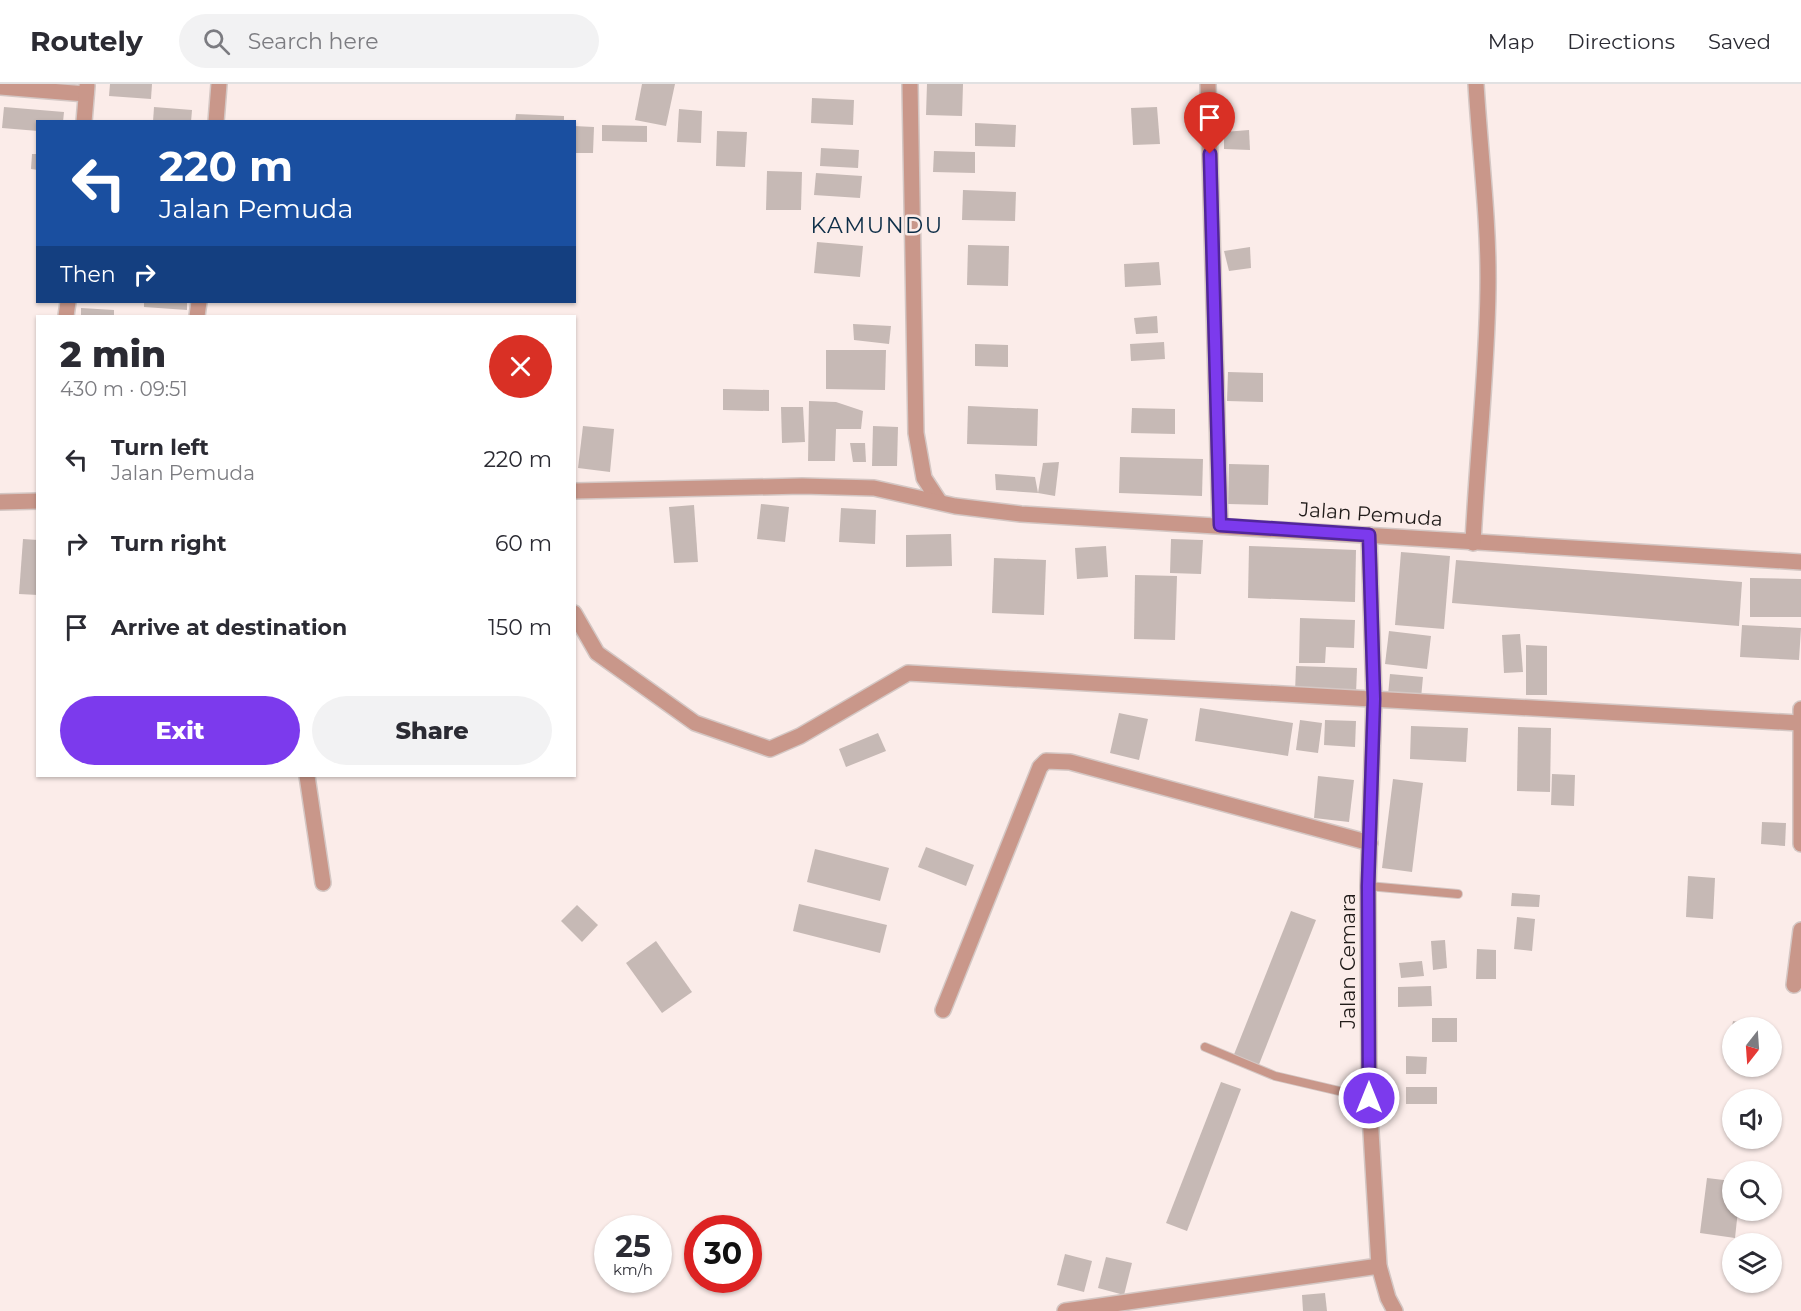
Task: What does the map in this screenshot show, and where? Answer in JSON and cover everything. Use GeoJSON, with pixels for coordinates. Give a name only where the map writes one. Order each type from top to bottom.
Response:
{"type":"FeatureCollection","features":[{"type":"Feature","properties":{"kind":"street"},"geometry":{"type":"LineString","coordinates":[[216,120],[219,84]]}},
{"type":"Feature","properties":{"kind":"street"},"geometry":{"type":"LineString","coordinates":[[910,84],[916,434],[924,478],[939,501]]}},
{"type":"Feature","properties":{"kind":"street"},"geometry":{"type":"LineString","coordinates":[[1208,84],[1220,525]]}},
{"type":"Feature","properties":{"kind":"street"},"geometry":{"type":"LineString","coordinates":[[1473,543],[1476,473],[1486,370],[1488,285],[1476,84]]}},
{"type":"Feature","properties":{"kind":"street"},"geometry":{"type":"LineString","coordinates":[[0,87],[86,89],[84,120]]}},
{"type":"Feature","properties":{"kind":"street","name":"Jalan Pemuda"},"geometry":{"type":"LineString","coordinates":[[576,491],[802,486],[874,488],[955,506],[1022,514],[1801,562]]}},
{"type":"Feature","properties":{"kind":"street"},"geometry":{"type":"LineString","coordinates":[[0,502],[36,501]]}},
{"type":"Feature","properties":{"kind":"street","name":"Jalan Cemara"},"geometry":{"type":"LineString","coordinates":[[1369,535],[1374,699],[1368,886],[1369,1098],[1379,1266],[1388,1298],[1395,1311]]}},
{"type":"Feature","properties":{"kind":"street"},"geometry":{"type":"LineString","coordinates":[[576,616],[597,653],[695,723],[770,749],[800,736],[908,673],[1374,699],[1800,716],[1801,844]]}},
{"type":"Feature","properties":{"kind":"street"},"geometry":{"type":"LineString","coordinates":[[943,1010],[1040,767],[1046,761],[1070,762],[1370,843]]}},
{"type":"Feature","properties":{"kind":"street"},"geometry":{"type":"LineString","coordinates":[[308,777],[323,883]]}},
{"type":"Feature","properties":{"kind":"street"},"geometry":{"type":"LineString","coordinates":[[1794,985],[1801,930]]}},
{"type":"Feature","properties":{"kind":"street"},"geometry":{"type":"LineString","coordinates":[[1065,1311],[1379,1266]]}},
{"type":"Feature","properties":{"kind":"lane"},"geometry":{"type":"LineString","coordinates":[[1368,886],[1458,894]]}},
{"type":"Feature","properties":{"kind":"lane"},"geometry":{"type":"LineString","coordinates":[[1205,1047],[1275,1076],[1369,1098]]}},
{"type":"Feature","properties":{"kind":"building"},"geometry":{"type":"Polygon","coordinates":[[[110,84],[152,84],[151,99],[109,96],[110,84]]]}},
{"type":"Feature","properties":{"kind":"building"},"geometry":{"type":"Polygon","coordinates":[[[642,84],[675,84],[666,126],[635,120],[642,84]]]}},
{"type":"Feature","properties":{"kind":"building"},"geometry":{"type":"Polygon","coordinates":[[[927,84],[963,84],[962,116],[926,115],[927,84]]]}},
{"type":"Feature","properties":{"kind":"building"},"geometry":{"type":"Polygon","coordinates":[[[812,98],[854,100],[853,125],[811,123],[812,98]]]}},
{"type":"Feature","properties":{"kind":"building"},"geometry":{"type":"Polygon","coordinates":[[[4,107],[64,112],[63,120],[36,120],[36,131],[2,128],[4,107]]]}},
{"type":"Feature","properties":{"kind":"building"},"geometry":{"type":"Polygon","coordinates":[[[154,107],[192,110],[191,120],[153,120],[154,107]]]}},
{"type":"Feature","properties":{"kind":"building"},"geometry":{"type":"Polygon","coordinates":[[[1157,107],[1160,144],[1133,145],[1131,108],[1157,107]]]}},
{"type":"Feature","properties":{"kind":"building"},"geometry":{"type":"Polygon","coordinates":[[[679,109],[702,111],[701,143],[677,142],[679,109]]]}},
{"type":"Feature","properties":{"kind":"building"},"geometry":{"type":"Polygon","coordinates":[[[516,114],[564,116],[564,120],[515,120],[516,114]]]}},
{"type":"Feature","properties":{"kind":"building"},"geometry":{"type":"Polygon","coordinates":[[[975,123],[1016,125],[1015,147],[975,146],[975,123]]]}},
{"type":"Feature","properties":{"kind":"building"},"geometry":{"type":"Polygon","coordinates":[[[602,125],[647,126],[647,142],[602,141],[602,125]]]}},
{"type":"Feature","properties":{"kind":"building"},"geometry":{"type":"Polygon","coordinates":[[[576,126],[594,127],[593,153],[576,153],[576,126]]]}},
{"type":"Feature","properties":{"kind":"building"},"geometry":{"type":"Polygon","coordinates":[[[1249,130],[1250,150],[1224,149],[1224,132],[1249,130]]]}},
{"type":"Feature","properties":{"kind":"building"},"geometry":{"type":"Polygon","coordinates":[[[717,131],[747,132],[745,167],[716,166],[717,131]]]}},
{"type":"Feature","properties":{"kind":"building"},"geometry":{"type":"Polygon","coordinates":[[[821,148],[859,150],[858,168],[820,166],[821,148]]]}},
{"type":"Feature","properties":{"kind":"building"},"geometry":{"type":"Polygon","coordinates":[[[934,151],[975,152],[975,173],[933,172],[934,151]]]}},
{"type":"Feature","properties":{"kind":"building"},"geometry":{"type":"Polygon","coordinates":[[[32,154],[36,154],[36,170],[31,169],[32,154]]]}},
{"type":"Feature","properties":{"kind":"building"},"geometry":{"type":"Polygon","coordinates":[[[767,171],[802,172],[801,210],[766,210],[767,171]]]}},
{"type":"Feature","properties":{"kind":"building"},"geometry":{"type":"Polygon","coordinates":[[[816,173],[862,176],[860,198],[814,195],[816,173]]]}},
{"type":"Feature","properties":{"kind":"building"},"geometry":{"type":"Polygon","coordinates":[[[963,190],[1016,192],[1015,221],[962,220],[963,190]]]}},
{"type":"Feature","properties":{"kind":"building"},"geometry":{"type":"Polygon","coordinates":[[[817,242],[863,246],[860,277],[814,273],[817,242]]]}},
{"type":"Feature","properties":{"kind":"building"},"geometry":{"type":"Polygon","coordinates":[[[968,245],[1009,246],[1008,286],[967,285],[968,245]]]}},
{"type":"Feature","properties":{"kind":"building"},"geometry":{"type":"Polygon","coordinates":[[[1250,247],[1251,268],[1229,271],[1224,251],[1250,247]]]}},
{"type":"Feature","properties":{"kind":"building"},"geometry":{"type":"Polygon","coordinates":[[[1159,262],[1161,285],[1125,287],[1124,264],[1159,262]]]}},
{"type":"Feature","properties":{"kind":"building"},"geometry":{"type":"Polygon","coordinates":[[[144,303],[187,303],[187,310],[144,307],[144,303]]]}},
{"type":"Feature","properties":{"kind":"building"},"geometry":{"type":"Polygon","coordinates":[[[81,308],[114,310],[114,315],[81,315],[81,308]]]}},
{"type":"Feature","properties":{"kind":"building"},"geometry":{"type":"Polygon","coordinates":[[[1157,316],[1158,333],[1136,334],[1134,318],[1157,316]]]}},
{"type":"Feature","properties":{"kind":"building"},"geometry":{"type":"Polygon","coordinates":[[[853,324],[891,326],[889,344],[854,340],[853,324]]]}},
{"type":"Feature","properties":{"kind":"building"},"geometry":{"type":"Polygon","coordinates":[[[1164,342],[1165,359],[1131,361],[1130,344],[1164,342]]]}},
{"type":"Feature","properties":{"kind":"building"},"geometry":{"type":"Polygon","coordinates":[[[975,344],[1008,345],[1008,367],[975,366],[975,344]]]}},
{"type":"Feature","properties":{"kind":"building"},"geometry":{"type":"Polygon","coordinates":[[[826,350],[886,350],[885,390],[826,389],[826,350]]]}},
{"type":"Feature","properties":{"kind":"building"},"geometry":{"type":"Polygon","coordinates":[[[1228,372],[1263,373],[1263,402],[1227,401],[1228,372]]]}},
{"type":"Feature","properties":{"kind":"building"},"geometry":{"type":"Polygon","coordinates":[[[723,389],[769,390],[769,411],[723,410],[723,389]]]}},
{"type":"Feature","properties":{"kind":"building"},"geometry":{"type":"Polygon","coordinates":[[[809,401],[836,402],[863,411],[861,429],[836,429],[835,461],[808,461],[809,401]]]}},
{"type":"Feature","properties":{"kind":"building"},"geometry":{"type":"Polygon","coordinates":[[[968,406],[1038,409],[1037,446],[967,444],[968,406]]]}},
{"type":"Feature","properties":{"kind":"building"},"geometry":{"type":"Polygon","coordinates":[[[781,407],[803,407],[805,442],[782,443],[781,407]]]}},
{"type":"Feature","properties":{"kind":"building"},"geometry":{"type":"Polygon","coordinates":[[[1132,408],[1175,409],[1175,434],[1131,433],[1132,408]]]}},
{"type":"Feature","properties":{"kind":"building"},"geometry":{"type":"Polygon","coordinates":[[[583,426],[614,429],[610,472],[578,468],[583,426]]]}},
{"type":"Feature","properties":{"kind":"building"},"geometry":{"type":"Polygon","coordinates":[[[873,426],[898,427],[897,466],[872,466],[873,426]]]}},
{"type":"Feature","properties":{"kind":"building"},"geometry":{"type":"Polygon","coordinates":[[[850,443],[865,443],[866,462],[853,462],[850,443]]]}},
{"type":"Feature","properties":{"kind":"building"},"geometry":{"type":"Polygon","coordinates":[[[1120,457],[1203,459],[1202,496],[1119,493],[1120,457]]]}},
{"type":"Feature","properties":{"kind":"building"},"geometry":{"type":"Polygon","coordinates":[[[1059,462],[1055,496],[1038,493],[1043,463],[1059,462]]]}},
{"type":"Feature","properties":{"kind":"building"},"geometry":{"type":"Polygon","coordinates":[[[1229,464],[1269,465],[1268,505],[1228,504],[1229,464]]]}},
{"type":"Feature","properties":{"kind":"building"},"geometry":{"type":"Polygon","coordinates":[[[995,474],[1035,477],[1038,493],[996,490],[995,474]]]}},
{"type":"Feature","properties":{"kind":"building"},"geometry":{"type":"Polygon","coordinates":[[[761,504],[789,507],[785,542],[757,539],[761,504]]]}},
{"type":"Feature","properties":{"kind":"building"},"geometry":{"type":"Polygon","coordinates":[[[694,505],[698,562],[674,563],[669,507],[694,505]]]}},
{"type":"Feature","properties":{"kind":"building"},"geometry":{"type":"Polygon","coordinates":[[[841,508],[876,510],[875,544],[839,542],[841,508]]]}},
{"type":"Feature","properties":{"kind":"building"},"geometry":{"type":"Polygon","coordinates":[[[951,534],[952,566],[906,567],[906,535],[951,534]]]}},
{"type":"Feature","properties":{"kind":"building"},"geometry":{"type":"Polygon","coordinates":[[[23,539],[36,540],[36,595],[19,594],[23,539]]]}},
{"type":"Feature","properties":{"kind":"building"},"geometry":{"type":"Polygon","coordinates":[[[1171,539],[1203,540],[1201,574],[1170,573],[1171,539]]]}},
{"type":"Feature","properties":{"kind":"building"},"geometry":{"type":"Polygon","coordinates":[[[1106,546],[1108,577],[1077,579],[1075,548],[1106,546]]]}},
{"type":"Feature","properties":{"kind":"building"},"geometry":{"type":"Polygon","coordinates":[[[1249,546],[1356,550],[1355,602],[1248,598],[1249,546]]]}},
{"type":"Feature","properties":{"kind":"building"},"geometry":{"type":"Polygon","coordinates":[[[1401,552],[1450,556],[1444,629],[1395,625],[1401,552]]]}},
{"type":"Feature","properties":{"kind":"building"},"geometry":{"type":"Polygon","coordinates":[[[994,558],[1046,560],[1044,615],[992,613],[994,558]]]}},
{"type":"Feature","properties":{"kind":"building"},"geometry":{"type":"Polygon","coordinates":[[[1456,560],[1742,582],[1739,626],[1452,603],[1456,560]]]}},
{"type":"Feature","properties":{"kind":"building"},"geometry":{"type":"Polygon","coordinates":[[[1135,575],[1177,576],[1175,640],[1134,639],[1135,575]]]}},
{"type":"Feature","properties":{"kind":"building"},"geometry":{"type":"Polygon","coordinates":[[[1750,578],[1801,579],[1801,617],[1750,617],[1750,578]]]}},
{"type":"Feature","properties":{"kind":"building"},"geometry":{"type":"Polygon","coordinates":[[[1300,618],[1355,620],[1354,648],[1326,647],[1325,663],[1299,663],[1300,618]]]}},
{"type":"Feature","properties":{"kind":"building"},"geometry":{"type":"Polygon","coordinates":[[[1742,625],[1801,628],[1799,660],[1740,657],[1742,625]]]}},
{"type":"Feature","properties":{"kind":"building"},"geometry":{"type":"Polygon","coordinates":[[[1389,631],[1431,636],[1427,669],[1385,664],[1389,631]]]}},
{"type":"Feature","properties":{"kind":"building"},"geometry":{"type":"Polygon","coordinates":[[[1520,634],[1523,672],[1504,673],[1502,635],[1520,634]]]}},
{"type":"Feature","properties":{"kind":"building"},"geometry":{"type":"Polygon","coordinates":[[[1526,645],[1547,646],[1547,695],[1526,695],[1526,645]]]}},
{"type":"Feature","properties":{"kind":"building"},"geometry":{"type":"Polygon","coordinates":[[[1296,666],[1357,668],[1356,694],[1295,692],[1296,666]]]}},
{"type":"Feature","properties":{"kind":"building"},"geometry":{"type":"Polygon","coordinates":[[[1390,674],[1423,677],[1421,698],[1388,695],[1390,674]]]}},
{"type":"Feature","properties":{"kind":"building"},"geometry":{"type":"Polygon","coordinates":[[[1200,708],[1293,723],[1288,756],[1195,741],[1200,708]]]}},
{"type":"Feature","properties":{"kind":"building"},"geometry":{"type":"Polygon","coordinates":[[[1119,713],[1148,719],[1139,760],[1110,753],[1119,713]]]}},
{"type":"Feature","properties":{"kind":"building"},"geometry":{"type":"Polygon","coordinates":[[[1300,720],[1322,723],[1318,753],[1296,750],[1300,720]]]}},
{"type":"Feature","properties":{"kind":"building"},"geometry":{"type":"Polygon","coordinates":[[[1325,720],[1356,721],[1355,747],[1324,745],[1325,720]]]}},
{"type":"Feature","properties":{"kind":"building"},"geometry":{"type":"Polygon","coordinates":[[[1411,726],[1468,728],[1466,762],[1410,759],[1411,726]]]}},
{"type":"Feature","properties":{"kind":"building"},"geometry":{"type":"Polygon","coordinates":[[[1518,727],[1551,728],[1550,792],[1517,791],[1518,727]]]}},
{"type":"Feature","properties":{"kind":"building"},"geometry":{"type":"Polygon","coordinates":[[[878,733],[886,751],[846,767],[839,749],[878,733]]]}},
{"type":"Feature","properties":{"kind":"building"},"geometry":{"type":"Polygon","coordinates":[[[1552,774],[1575,775],[1574,806],[1551,805],[1552,774]]]}},
{"type":"Feature","properties":{"kind":"building"},"geometry":{"type":"Polygon","coordinates":[[[1318,776],[1354,780],[1349,822],[1314,818],[1318,776]]]}},
{"type":"Feature","properties":{"kind":"building"},"geometry":{"type":"Polygon","coordinates":[[[1393,779],[1423,783],[1412,872],[1382,868],[1393,779]]]}},
{"type":"Feature","properties":{"kind":"building"},"geometry":{"type":"Polygon","coordinates":[[[1762,822],[1786,823],[1785,846],[1761,844],[1762,822]]]}},
{"type":"Feature","properties":{"kind":"building"},"geometry":{"type":"Polygon","coordinates":[[[926,847],[974,865],[966,886],[918,867],[926,847]]]}},
{"type":"Feature","properties":{"kind":"building"},"geometry":{"type":"Polygon","coordinates":[[[815,849],[889,868],[880,901],[807,882],[815,849]]]}},
{"type":"Feature","properties":{"kind":"building"},"geometry":{"type":"Polygon","coordinates":[[[1688,876],[1715,878],[1713,919],[1686,917],[1688,876]]]}},
{"type":"Feature","properties":{"kind":"building"},"geometry":{"type":"Polygon","coordinates":[[[1512,893],[1540,895],[1539,907],[1511,906],[1512,893]]]}},
{"type":"Feature","properties":{"kind":"building"},"geometry":{"type":"Polygon","coordinates":[[[799,904],[887,925],[880,953],[793,931],[799,904]]]}},
{"type":"Feature","properties":{"kind":"building"},"geometry":{"type":"Polygon","coordinates":[[[577,905],[598,925],[582,942],[561,921],[577,905]]]}},
{"type":"Feature","properties":{"kind":"building"},"geometry":{"type":"Polygon","coordinates":[[[1291,911],[1316,920],[1258,1067],[1233,1057],[1291,911]]]}},
{"type":"Feature","properties":{"kind":"building"},"geometry":{"type":"Polygon","coordinates":[[[1517,917],[1535,919],[1532,951],[1514,949],[1517,917]]]}},
{"type":"Feature","properties":{"kind":"building"},"geometry":{"type":"Polygon","coordinates":[[[1445,940],[1447,968],[1433,970],[1431,941],[1445,940]]]}},
{"type":"Feature","properties":{"kind":"building"},"geometry":{"type":"Polygon","coordinates":[[[656,941],[692,992],[662,1013],[626,963],[656,941]]]}},
{"type":"Feature","properties":{"kind":"building"},"geometry":{"type":"Polygon","coordinates":[[[1477,949],[1496,950],[1496,979],[1476,979],[1477,949]]]}},
{"type":"Feature","properties":{"kind":"building"},"geometry":{"type":"Polygon","coordinates":[[[1422,961],[1424,976],[1401,978],[1399,963],[1422,961]]]}},
{"type":"Feature","properties":{"kind":"building"},"geometry":{"type":"Polygon","coordinates":[[[1431,986],[1432,1006],[1398,1007],[1398,987],[1431,986]]]}},
{"type":"Feature","properties":{"kind":"building"},"geometry":{"type":"Polygon","coordinates":[[[1432,1018],[1457,1018],[1457,1042],[1432,1042],[1432,1018]]]}},
{"type":"Feature","properties":{"kind":"building"},"geometry":{"type":"Polygon","coordinates":[[[1406,1056],[1427,1057],[1426,1074],[1406,1074],[1406,1056]]]}},
{"type":"Feature","properties":{"kind":"building"},"geometry":{"type":"Polygon","coordinates":[[[1221,1082],[1241,1089],[1187,1231],[1166,1223],[1221,1082]]]}},
{"type":"Feature","properties":{"kind":"building"},"geometry":{"type":"Polygon","coordinates":[[[1406,1087],[1437,1087],[1437,1104],[1406,1104],[1406,1087]]]}},
{"type":"Feature","properties":{"kind":"building"},"geometry":{"type":"Polygon","coordinates":[[[1707,1178],[1722,1180],[1722,1221],[1737,1221],[1736,1233],[1722,1233],[1722,1236],[1700,1233],[1707,1178]]]}},
{"type":"Feature","properties":{"kind":"building"},"geometry":{"type":"Polygon","coordinates":[[[1065,1254],[1092,1261],[1084,1292],[1057,1285],[1065,1254]]]}},
{"type":"Feature","properties":{"kind":"building"},"geometry":{"type":"Polygon","coordinates":[[[1106,1257],[1132,1263],[1124,1295],[1098,1288],[1106,1257]]]}},
{"type":"Feature","properties":{"kind":"building"},"geometry":{"type":"Polygon","coordinates":[[[1325,1293],[1327,1311],[1303,1311],[1302,1295],[1325,1293]]]}},
{"type":"Feature","properties":{"kind":"district","name":"KAMUNDU"},"geometry":{"type":"Point","coordinates":[877,225]}},
{"type":"Feature","properties":{"kind":"route"},"geometry":{"type":"LineString","coordinates":[[1210,154],[1220,525],[1369,535],[1374,699],[1368,886],[1369,1098]]}}]}
